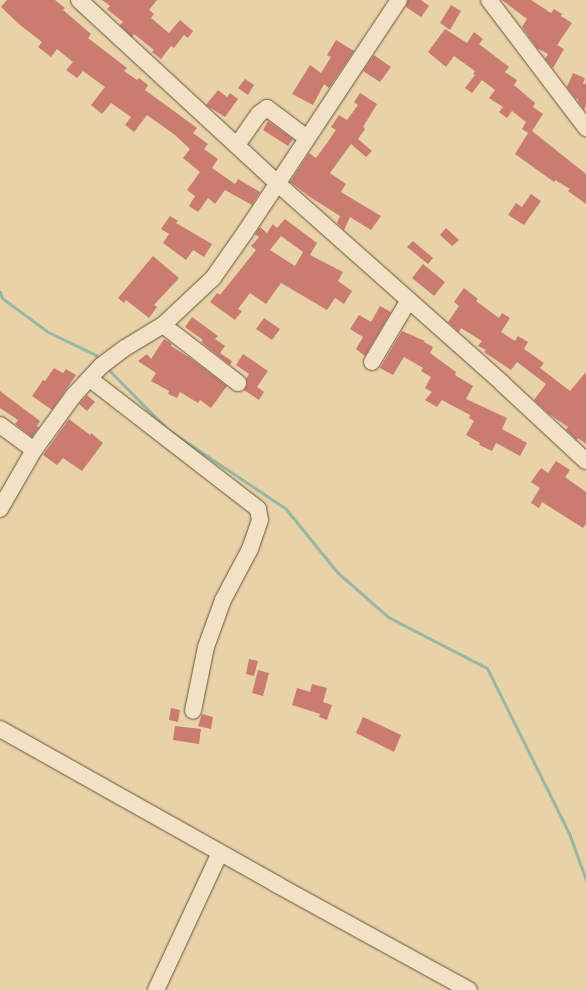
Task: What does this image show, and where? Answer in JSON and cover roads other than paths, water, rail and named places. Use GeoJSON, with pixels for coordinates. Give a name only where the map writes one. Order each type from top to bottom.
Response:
{"type":"FeatureCollection","features":[{"type":"Feature","properties":{"kind":"street"},"geometry":{"type":"LineString","coordinates":[[79,0],[277,183],[409,300],[586,461]]}},
{"type":"Feature","properties":{"kind":"street"},"geometry":{"type":"LineString","coordinates":[[0,510],[34,450],[74,395],[105,364],[125,348],[163,325],[212,278],[399,0]]}},
{"type":"Feature","properties":{"kind":"street"},"geometry":{"type":"LineString","coordinates":[[489,0],[586,128]]}},
{"type":"Feature","properties":{"kind":"street"},"geometry":{"type":"LineString","coordinates":[[237,145],[259,114],[267,108],[307,138]]}},
{"type":"Feature","properties":{"kind":"street"},"geometry":{"type":"LineString","coordinates":[[372,362],[409,300]]}},
{"type":"Feature","properties":{"kind":"street"},"geometry":{"type":"LineString","coordinates":[[163,325],[238,383]]}},
{"type":"Feature","properties":{"kind":"street"},"geometry":{"type":"LineString","coordinates":[[90,379],[258,509],[260,520],[250,549],[223,600],[206,646],[193,711]]}},
{"type":"Feature","properties":{"kind":"street"},"geometry":{"type":"LineString","coordinates":[[0,425],[34,450]]}},
{"type":"Feature","properties":{"kind":"street"},"geometry":{"type":"LineString","coordinates":[[0,729],[220,853],[469,990]]}},
{"type":"Feature","properties":{"kind":"street"},"geometry":{"type":"LineString","coordinates":[[156,990],[220,853]]}},
{"type":"Feature","properties":{"kind":"waterway"},"geometry":{"type":"LineString","coordinates":[[0,292],[2,298],[48,332],[96,355],[101,361]]}},
{"type":"Feature","properties":{"kind":"waterway"},"geometry":{"type":"LineString","coordinates":[[107,368],[167,429],[286,509],[337,572],[388,617],[487,668],[569,833],[586,880]]}}]}
